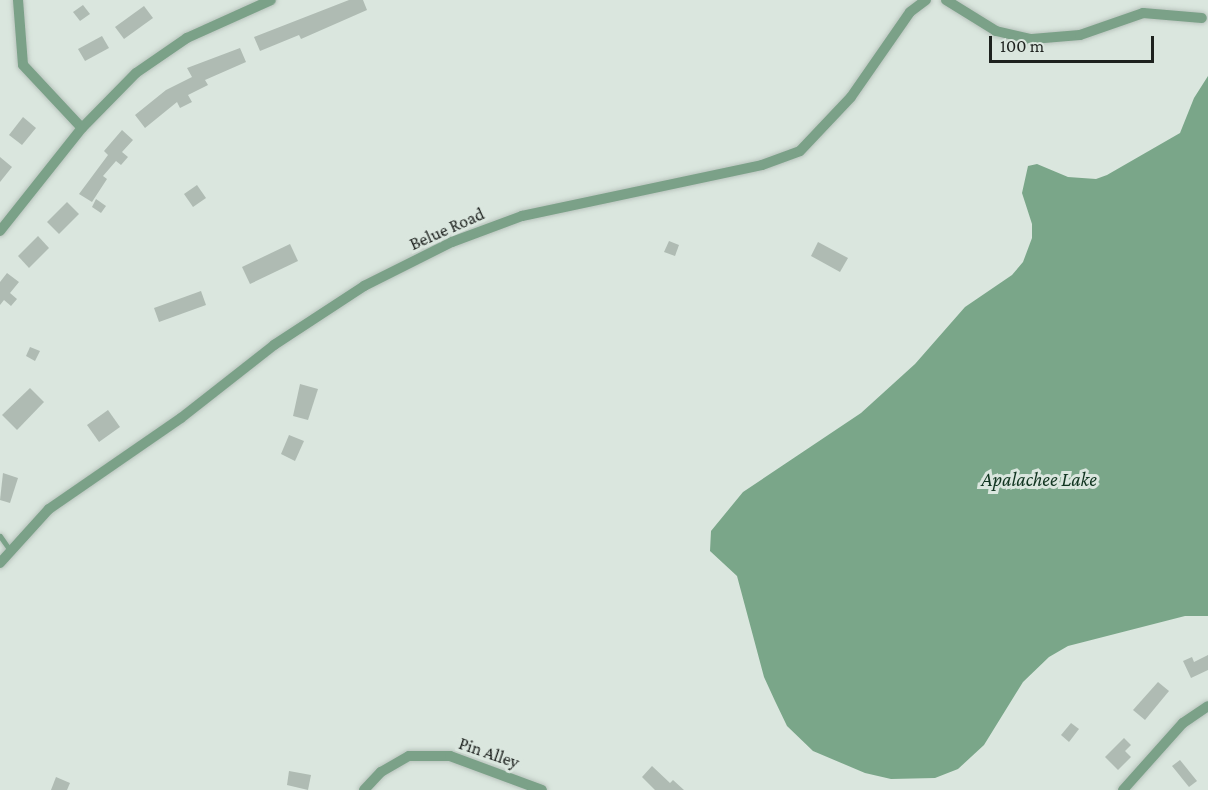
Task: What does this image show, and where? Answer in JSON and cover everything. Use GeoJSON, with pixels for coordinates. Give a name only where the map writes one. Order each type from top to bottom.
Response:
{"type":"FeatureCollection","features":[{"type":"Feature","properties":{"kind":"street"},"geometry":{"type":"LineString","coordinates":[[18,0],[23,64],[82,128]]}},
{"type":"Feature","properties":{"kind":"street"},"geometry":{"type":"LineString","coordinates":[[0,231],[82,128],[136,73],[169,48],[271,0]]}},
{"type":"Feature","properties":{"kind":"street","name":"Belue Road"},"geometry":{"type":"LineString","coordinates":[[0,562],[9,549],[49,509],[181,418],[314,316],[374,281],[452,242],[522,216],[595,198],[735,171],[789,158],[800,151],[851,97],[910,12],[926,0]]}},
{"type":"Feature","properties":{"kind":"street"},"geometry":{"type":"LineString","coordinates":[[946,0],[996,31],[1032,39],[1074,36],[1143,13],[1202,18]]}},
{"type":"Feature","properties":{"kind":"street"},"geometry":{"type":"LineString","coordinates":[[1124,790],[1183,723],[1208,706]]}},
{"type":"Feature","properties":{"kind":"street","name":"Pin Alley"},"geometry":{"type":"LineString","coordinates":[[364,790],[381,772],[409,756],[450,756],[542,790]]}},
{"type":"Feature","properties":{"kind":"lane"},"geometry":{"type":"LineString","coordinates":[[0,536],[9,549]]}},
{"type":"Feature","properties":{"kind":"water","name":"Apalachee Lake"},"geometry":{"type":"Polygon","coordinates":[[[1208,76],[1208,616],[1185,616],[1068,646],[1049,657],[1023,682],[984,745],[958,769],[935,778],[891,779],[865,773],[813,751],[787,726],[775,701],[764,677],[737,576],[710,551],[711,531],[743,492],[861,413],[915,364],[965,307],[1012,275],[1023,262],[1032,238],[1032,224],[1022,193],[1028,166],[1037,164],[1068,177],[1096,179],[1107,175],[1180,133],[1194,98],[1208,76]]]}},
{"type":"Feature","properties":{"kind":"building"},"geometry":{"type":"Polygon","coordinates":[[[349,0],[363,0],[367,10],[301,39],[299,35],[260,51],[254,37],[349,0]]]}},
{"type":"Feature","properties":{"kind":"building"},"geometry":{"type":"Polygon","coordinates":[[[83,5],[90,14],[80,21],[73,12],[83,5]]]}},
{"type":"Feature","properties":{"kind":"building"},"geometry":{"type":"Polygon","coordinates":[[[144,6],[153,18],[124,39],[115,27],[144,6]]]}},
{"type":"Feature","properties":{"kind":"building"},"geometry":{"type":"Polygon","coordinates":[[[102,36],[109,48],[85,61],[78,49],[102,36]]]}},
{"type":"Feature","properties":{"kind":"building"},"geometry":{"type":"Polygon","coordinates":[[[240,48],[246,62],[205,80],[208,85],[188,95],[192,102],[180,108],[177,102],[145,128],[135,115],[166,90],[192,77],[187,68],[240,48]]]}},
{"type":"Feature","properties":{"kind":"building"},"geometry":{"type":"Polygon","coordinates":[[[23,117],[36,128],[22,145],[9,135],[23,117]]]}},
{"type":"Feature","properties":{"kind":"building"},"geometry":{"type":"Polygon","coordinates":[[[122,130],[133,140],[122,152],[128,157],[121,165],[116,161],[103,176],[107,179],[92,202],[79,194],[108,155],[104,151],[122,130]]]}},
{"type":"Feature","properties":{"kind":"building"},"geometry":{"type":"Polygon","coordinates":[[[0,157],[12,167],[0,182],[0,157]]]}},
{"type":"Feature","properties":{"kind":"building"},"geometry":{"type":"Polygon","coordinates":[[[197,185],[206,198],[193,207],[184,194],[197,185]]]}},
{"type":"Feature","properties":{"kind":"building"},"geometry":{"type":"Polygon","coordinates":[[[96,199],[106,206],[101,213],[92,207],[96,199]]]}},
{"type":"Feature","properties":{"kind":"building"},"geometry":{"type":"Polygon","coordinates":[[[67,202],[79,214],[59,234],[47,222],[67,202]]]}},
{"type":"Feature","properties":{"kind":"building"},"geometry":{"type":"Polygon","coordinates":[[[38,236],[49,248],[29,268],[18,256],[38,236]]]}},
{"type":"Feature","properties":{"kind":"building"},"geometry":{"type":"Polygon","coordinates":[[[669,241],[679,245],[675,256],[664,252],[669,241]]]}},
{"type":"Feature","properties":{"kind":"building"},"geometry":{"type":"Polygon","coordinates":[[[818,242],[848,258],[840,272],[811,256],[818,242]]]}},
{"type":"Feature","properties":{"kind":"building"},"geometry":{"type":"Polygon","coordinates":[[[290,244],[298,261],[250,284],[242,267],[290,244]]]}},
{"type":"Feature","properties":{"kind":"building"},"geometry":{"type":"Polygon","coordinates":[[[7,273],[19,282],[10,293],[17,299],[11,306],[4,300],[0,305],[0,282],[7,273]]]}},
{"type":"Feature","properties":{"kind":"building"},"geometry":{"type":"Polygon","coordinates":[[[201,291],[206,305],[159,322],[154,308],[201,291]]]}},
{"type":"Feature","properties":{"kind":"building"},"geometry":{"type":"Polygon","coordinates":[[[30,347],[40,351],[35,361],[26,356],[30,347]]]}},
{"type":"Feature","properties":{"kind":"building"},"geometry":{"type":"Polygon","coordinates":[[[300,384],[318,389],[308,420],[293,416],[300,384]]]}},
{"type":"Feature","properties":{"kind":"building"},"geometry":{"type":"Polygon","coordinates":[[[30,388],[44,402],[17,430],[2,415],[30,388]]]}},
{"type":"Feature","properties":{"kind":"building"},"geometry":{"type":"Polygon","coordinates":[[[108,410],[120,427],[99,442],[87,425],[108,410]]]}},
{"type":"Feature","properties":{"kind":"building"},"geometry":{"type":"Polygon","coordinates":[[[289,435],[304,441],[295,461],[281,454],[289,435]]]}},
{"type":"Feature","properties":{"kind":"building"},"geometry":{"type":"Polygon","coordinates":[[[3,473],[18,478],[10,503],[0,500],[3,473]]]}},
{"type":"Feature","properties":{"kind":"building"},"geometry":{"type":"Polygon","coordinates":[[[1208,655],[1208,670],[1191,678],[1183,661],[1192,657],[1194,662],[1208,655]]]}},
{"type":"Feature","properties":{"kind":"building"},"geometry":{"type":"Polygon","coordinates":[[[1158,682],[1169,691],[1145,720],[1133,710],[1158,682]]]}},
{"type":"Feature","properties":{"kind":"building"},"geometry":{"type":"Polygon","coordinates":[[[1071,723],[1079,729],[1069,742],[1061,735],[1071,723]]]}},
{"type":"Feature","properties":{"kind":"building"},"geometry":{"type":"Polygon","coordinates":[[[1124,738],[1131,745],[1125,751],[1131,757],[1118,770],[1105,757],[1124,738]]]}},
{"type":"Feature","properties":{"kind":"building"},"geometry":{"type":"Polygon","coordinates":[[[1180,760],[1197,781],[1189,787],[1172,766],[1180,760]]]}},
{"type":"Feature","properties":{"kind":"building"},"geometry":{"type":"Polygon","coordinates":[[[652,766],[670,783],[673,780],[684,790],[655,790],[642,777],[652,766]]]}},
{"type":"Feature","properties":{"kind":"building"},"geometry":{"type":"Polygon","coordinates":[[[289,771],[311,775],[308,790],[287,785],[289,771]]]}},
{"type":"Feature","properties":{"kind":"building"},"geometry":{"type":"Polygon","coordinates":[[[56,777],[70,783],[67,790],[51,790],[56,777]]]}}]}
